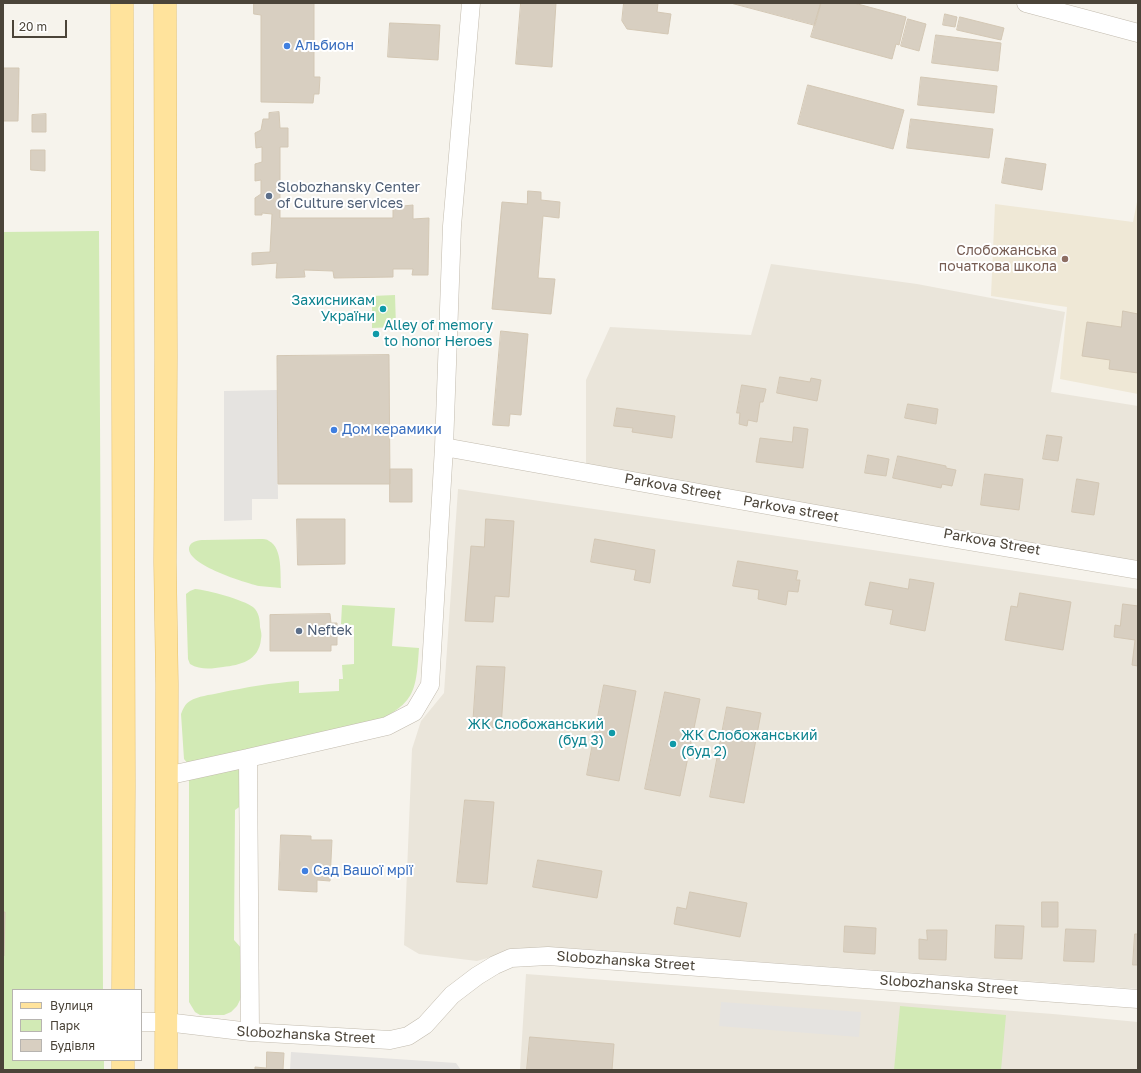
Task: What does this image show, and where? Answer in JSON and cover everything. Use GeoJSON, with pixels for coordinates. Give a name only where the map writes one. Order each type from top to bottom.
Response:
{"type":"FeatureCollection","features":[{"type":"Feature","properties":{"kind":"main road"},"geometry":{"type":"LineString","coordinates":[[122,3],[124,761],[123,989]]}},
{"type":"Feature","properties":{"kind":"main road"},"geometry":{"type":"LineString","coordinates":[[165,3],[165,562],[167,684],[166,1070]]}},
{"type":"Feature","properties":{"kind":"street"},"geometry":{"type":"LineString","coordinates":[[166,776],[387,726],[414,712],[430,685],[444,447],[452,226],[471,3]]}},
{"type":"Feature","properties":{"kind":"street"},"geometry":{"type":"LineString","coordinates":[[1026,3],[1138,33]]}},
{"type":"Feature","properties":{"kind":"street","name":"Parkova street"},"geometry":{"type":"LineString","coordinates":[[444,447],[933,535],[1138,569]]}},
{"type":"Feature","properties":{"kind":"street"},"geometry":{"type":"LineString","coordinates":[[248,758],[250,1032]]}},
{"type":"Feature","properties":{"kind":"street","name":"Slobozhanska Street"},"geometry":{"type":"LineString","coordinates":[[142,1022],[166,1022],[250,1032],[390,1040],[408,1036],[425,1025],[452,995],[477,976],[495,965],[511,958],[548,956],[1138,999]]}},
{"type":"Feature","properties":{"kind":"shaded area","name":"Cлобожанська початкова школа"},"geometry":{"type":"Polygon","coordinates":[[[1138,197],[1138,394],[1060,379],[1067,307],[991,296],[995,204],[1133,222],[1138,197]]]}},
{"type":"Feature","properties":{"kind":"shaded area"},"geometry":{"type":"Polygon","coordinates":[[[771,264],[917,284],[1065,312],[1051,392],[1138,406],[1138,567],[586,467],[586,380],[610,327],[751,335],[771,264]]]}},
{"type":"Feature","properties":{"kind":"shaded area"},"geometry":{"type":"Polygon","coordinates":[[[277,390],[278,499],[252,499],[252,520],[224,521],[224,391],[277,390]]]}},
{"type":"Feature","properties":{"kind":"shaded area"},"geometry":{"type":"Polygon","coordinates":[[[458,489],[1138,589],[1138,989],[568,948],[516,950],[477,961],[419,954],[404,945],[412,749],[421,721],[444,693],[458,489]]]}},
{"type":"Feature","properties":{"kind":"shaded area"},"geometry":{"type":"Polygon","coordinates":[[[526,974],[1053,1014],[1138,1022],[1138,1070],[520,1070],[526,974]]]}},
{"type":"Feature","properties":{"kind":"shaded area"},"geometry":{"type":"Polygon","coordinates":[[[721,1002],[861,1012],[859,1037],[719,1026],[721,1002]]]}},
{"type":"Feature","properties":{"kind":"shaded area"},"geometry":{"type":"Polygon","coordinates":[[[291,1052],[456,1063],[461,1070],[290,1070],[291,1052]]]}},
{"type":"Feature","properties":{"kind":"green space"},"geometry":{"type":"Polygon","coordinates":[[[99,231],[103,989],[12,989],[12,1061],[104,1061],[104,1070],[3,1070],[3,232],[99,231]]]}},
{"type":"Feature","properties":{"kind":"green space"},"geometry":{"type":"Polygon","coordinates":[[[395,295],[396,327],[372,328],[372,296],[395,295]]]}},
{"type":"Feature","properties":{"kind":"green space"},"geometry":{"type":"Polygon","coordinates":[[[200,540],[268,540],[277,549],[280,562],[281,588],[259,586],[218,572],[197,561],[191,554],[189,548],[193,542],[200,540]]]}},
{"type":"Feature","properties":{"kind":"green space"},"geometry":{"type":"Polygon","coordinates":[[[195,589],[234,598],[248,604],[257,611],[261,636],[257,652],[253,657],[236,665],[214,668],[202,668],[190,664],[188,659],[186,594],[195,589]]]}},
{"type":"Feature","properties":{"kind":"green space"},"geometry":{"type":"Polygon","coordinates":[[[342,605],[395,608],[392,646],[419,648],[415,685],[406,701],[389,715],[375,722],[189,765],[184,759],[181,714],[185,705],[193,699],[249,687],[299,681],[299,693],[339,691],[339,679],[343,679],[342,665],[354,664],[354,625],[341,624],[342,605]]]}},
{"type":"Feature","properties":{"kind":"green space"},"geometry":{"type":"Polygon","coordinates":[[[234,767],[240,769],[248,801],[235,810],[234,940],[244,951],[242,996],[237,1006],[231,1012],[224,1015],[200,1015],[195,1012],[189,1002],[189,780],[234,767]]]}},
{"type":"Feature","properties":{"kind":"green space"},"geometry":{"type":"Polygon","coordinates":[[[900,1006],[1006,1015],[1001,1070],[894,1070],[900,1006]]]}},
{"type":"Feature","properties":{"kind":"building","name":"Альбион"},"geometry":{"type":"Polygon","coordinates":[[[254,3],[314,3],[314,77],[320,77],[319,94],[314,94],[313,103],[261,102],[261,15],[254,14],[254,3]]]}},
{"type":"Feature","properties":{"kind":"building"},"geometry":{"type":"Polygon","coordinates":[[[521,3],[556,3],[552,67],[516,64],[521,3]]]}},
{"type":"Feature","properties":{"kind":"building"},"geometry":{"type":"Polygon","coordinates":[[[624,3],[658,3],[657,12],[671,14],[668,34],[627,29],[622,21],[624,3]]]}},
{"type":"Feature","properties":{"kind":"building"},"geometry":{"type":"Polygon","coordinates":[[[731,3],[821,3],[815,25],[731,3]]]}},
{"type":"Feature","properties":{"kind":"building"},"geometry":{"type":"Polygon","coordinates":[[[821,3],[854,3],[906,17],[899,45],[896,44],[892,59],[811,37],[821,3]]]}},
{"type":"Feature","properties":{"kind":"building"},"geometry":{"type":"Polygon","coordinates":[[[945,14],[957,17],[955,27],[943,25],[945,14]]]}},
{"type":"Feature","properties":{"kind":"building"},"geometry":{"type":"Polygon","coordinates":[[[960,17],[1004,28],[1001,40],[957,30],[960,17]]]}},
{"type":"Feature","properties":{"kind":"building"},"geometry":{"type":"Polygon","coordinates":[[[908,19],[926,24],[919,51],[901,46],[908,19]]]}},
{"type":"Feature","properties":{"kind":"building"},"geometry":{"type":"Polygon","coordinates":[[[390,23],[440,25],[438,60],[388,57],[390,23]]]}},
{"type":"Feature","properties":{"kind":"building"},"geometry":{"type":"Polygon","coordinates":[[[936,35],[1001,43],[998,71],[932,63],[936,35]]]}},
{"type":"Feature","properties":{"kind":"building"},"geometry":{"type":"Polygon","coordinates":[[[3,68],[19,68],[18,121],[3,121],[3,68]]]}},
{"type":"Feature","properties":{"kind":"building"},"geometry":{"type":"Polygon","coordinates":[[[921,77],[997,86],[994,113],[918,105],[921,77]]]}},
{"type":"Feature","properties":{"kind":"building"},"geometry":{"type":"Polygon","coordinates":[[[808,85],[904,110],[893,149],[798,124],[808,85]]]}},
{"type":"Feature","properties":{"kind":"building","name":"Slobozhansky Center of Culture services"},"geometry":{"type":"Polygon","coordinates":[[[279,112],[280,128],[288,128],[288,147],[280,147],[280,218],[393,218],[393,207],[413,205],[413,219],[429,218],[428,275],[412,275],[413,269],[393,269],[393,277],[334,278],[333,271],[304,270],[305,277],[276,278],[277,263],[252,265],[252,253],[270,252],[272,214],[262,213],[262,215],[255,215],[255,198],[261,194],[261,180],[255,181],[255,164],[262,162],[262,147],[256,148],[255,133],[261,130],[263,119],[269,119],[269,113],[279,112]]]}},
{"type":"Feature","properties":{"kind":"building"},"geometry":{"type":"Polygon","coordinates":[[[46,114],[46,132],[32,132],[32,115],[46,114]]]}},
{"type":"Feature","properties":{"kind":"building"},"geometry":{"type":"Polygon","coordinates":[[[911,119],[993,129],[989,158],[907,148],[911,119]]]}},
{"type":"Feature","properties":{"kind":"building"},"geometry":{"type":"Polygon","coordinates":[[[31,150],[45,150],[45,171],[31,170],[31,150]]]}},
{"type":"Feature","properties":{"kind":"building"},"geometry":{"type":"Polygon","coordinates":[[[1006,158],[1046,164],[1042,190],[1002,183],[1006,158]]]}},
{"type":"Feature","properties":{"kind":"building"},"geometry":{"type":"Polygon","coordinates":[[[528,191],[541,192],[541,200],[560,202],[559,218],[543,216],[538,278],[555,279],[551,314],[492,309],[502,202],[527,204],[528,191]]]}},
{"type":"Feature","properties":{"kind":"building"},"geometry":{"type":"Polygon","coordinates":[[[1123,311],[1138,314],[1138,373],[1109,369],[1110,360],[1082,356],[1087,322],[1121,327],[1123,311]]]}},
{"type":"Feature","properties":{"kind":"building"},"geometry":{"type":"Polygon","coordinates":[[[501,331],[528,334],[521,415],[510,414],[509,426],[493,425],[501,331]]]}},
{"type":"Feature","properties":{"kind":"building","name":"Дом керамики"},"geometry":{"type":"Polygon","coordinates":[[[389,355],[390,484],[278,484],[277,356],[389,355]]]}},
{"type":"Feature","properties":{"kind":"building"},"geometry":{"type":"Polygon","coordinates":[[[780,377],[810,382],[811,378],[821,380],[817,401],[777,393],[780,377]]]}},
{"type":"Feature","properties":{"kind":"building"},"geometry":{"type":"Polygon","coordinates":[[[742,385],[766,389],[763,402],[760,402],[757,422],[748,420],[747,426],[739,424],[740,413],[737,413],[742,385]]]}},
{"type":"Feature","properties":{"kind":"building"},"geometry":{"type":"Polygon","coordinates":[[[908,404],[938,409],[936,424],[905,418],[908,404]]]}},
{"type":"Feature","properties":{"kind":"building"},"geometry":{"type":"Polygon","coordinates":[[[617,408],[675,416],[672,438],[632,432],[633,428],[614,426],[617,408]]]}},
{"type":"Feature","properties":{"kind":"building"},"geometry":{"type":"Polygon","coordinates":[[[794,427],[808,429],[803,468],[756,462],[760,438],[792,442],[794,427]]]}},
{"type":"Feature","properties":{"kind":"building"},"geometry":{"type":"Polygon","coordinates":[[[1047,435],[1062,437],[1058,461],[1043,459],[1047,435]]]}},
{"type":"Feature","properties":{"kind":"building"},"geometry":{"type":"Polygon","coordinates":[[[868,455],[889,459],[886,476],[865,473],[868,455]]]}},
{"type":"Feature","properties":{"kind":"building"},"geometry":{"type":"Polygon","coordinates":[[[898,456],[946,466],[946,468],[956,470],[952,486],[942,484],[941,488],[893,478],[898,456]]]}},
{"type":"Feature","properties":{"kind":"building"},"geometry":{"type":"Polygon","coordinates":[[[390,469],[412,469],[412,502],[390,502],[390,469]]]}},
{"type":"Feature","properties":{"kind":"building"},"geometry":{"type":"Polygon","coordinates":[[[985,474],[1023,479],[1019,510],[981,505],[985,474]]]}},
{"type":"Feature","properties":{"kind":"building"},"geometry":{"type":"Polygon","coordinates":[[[1077,479],[1099,483],[1094,515],[1072,512],[1077,479]]]}},
{"type":"Feature","properties":{"kind":"building"},"geometry":{"type":"Polygon","coordinates":[[[297,519],[345,519],[345,564],[298,565],[297,519]]]}},
{"type":"Feature","properties":{"kind":"building"},"geometry":{"type":"Polygon","coordinates":[[[486,519],[514,521],[509,597],[495,596],[493,622],[465,621],[471,546],[484,547],[486,519]]]}},
{"type":"Feature","properties":{"kind":"building"},"geometry":{"type":"Polygon","coordinates":[[[595,539],[655,550],[650,583],[634,580],[636,570],[591,562],[595,539]]]}},
{"type":"Feature","properties":{"kind":"building"},"geometry":{"type":"Polygon","coordinates":[[[738,561],[798,571],[796,580],[800,580],[798,592],[788,591],[786,605],[758,599],[759,590],[733,586],[738,561]]]}},
{"type":"Feature","properties":{"kind":"building"},"geometry":{"type":"Polygon","coordinates":[[[910,579],[934,583],[925,631],[890,624],[893,610],[865,605],[870,582],[908,589],[910,579]]]}},
{"type":"Feature","properties":{"kind":"building"},"geometry":{"type":"Polygon","coordinates":[[[1020,593],[1071,602],[1063,650],[1005,640],[1011,606],[1017,607],[1020,593]]]}},
{"type":"Feature","properties":{"kind":"building"},"geometry":{"type":"Polygon","coordinates":[[[1123,604],[1138,606],[1138,666],[1132,665],[1135,640],[1114,637],[1115,625],[1120,626],[1123,604]]]}},
{"type":"Feature","properties":{"kind":"building"},"geometry":{"type":"Polygon","coordinates":[[[330,614],[331,623],[337,623],[337,645],[331,645],[331,651],[270,651],[270,615],[330,614]]]}},
{"type":"Feature","properties":{"kind":"building"},"geometry":{"type":"Polygon","coordinates":[[[477,666],[505,667],[501,728],[473,726],[477,666]]]}},
{"type":"Feature","properties":{"kind":"building","name":"ЖК Слобожанський (буд 3)"},"geometry":{"type":"Polygon","coordinates":[[[604,685],[636,691],[619,781],[587,775],[604,685]]]}},
{"type":"Feature","properties":{"kind":"building","name":"ЖК Слобожанський (буд 2)"},"geometry":{"type":"Polygon","coordinates":[[[665,692],[700,699],[680,796],[645,789],[665,692]]]}},
{"type":"Feature","properties":{"kind":"building"},"geometry":{"type":"Polygon","coordinates":[[[727,707],[761,713],[744,803],[710,797],[727,707]]]}},
{"type":"Feature","properties":{"kind":"building"},"geometry":{"type":"Polygon","coordinates":[[[465,800],[494,802],[487,884],[457,882],[465,800]]]}},
{"type":"Feature","properties":{"kind":"building","name":"Сад Вашої мрії"},"geometry":{"type":"Polygon","coordinates":[[[281,835],[311,836],[311,840],[332,840],[330,881],[317,880],[317,892],[279,890],[281,835]]]}},
{"type":"Feature","properties":{"kind":"building"},"geometry":{"type":"Polygon","coordinates":[[[538,860],[602,871],[597,898],[533,887],[538,860]]]}},
{"type":"Feature","properties":{"kind":"building"},"geometry":{"type":"Polygon","coordinates":[[[690,892],[747,903],[740,937],[674,924],[677,907],[686,909],[690,892]]]}},
{"type":"Feature","properties":{"kind":"building"},"geometry":{"type":"Polygon","coordinates":[[[1042,902],[1058,902],[1058,927],[1042,927],[1042,902]]]}},
{"type":"Feature","properties":{"kind":"building"},"geometry":{"type":"Polygon","coordinates":[[[3,912],[5,912],[4,956],[3,956],[3,912]]]}},
{"type":"Feature","properties":{"kind":"building"},"geometry":{"type":"Polygon","coordinates":[[[996,925],[1024,926],[1022,959],[995,958],[996,925]]]}},
{"type":"Feature","properties":{"kind":"building"},"geometry":{"type":"Polygon","coordinates":[[[845,926],[876,928],[875,954],[844,952],[845,926]]]}},
{"type":"Feature","properties":{"kind":"building"},"geometry":{"type":"Polygon","coordinates":[[[1066,929],[1096,930],[1094,962],[1064,961],[1066,929]]]}},
{"type":"Feature","properties":{"kind":"building"},"geometry":{"type":"Polygon","coordinates":[[[927,930],[947,930],[946,960],[919,959],[919,939],[927,940],[927,930]]]}},
{"type":"Feature","properties":{"kind":"building"},"geometry":{"type":"Polygon","coordinates":[[[1135,934],[1138,934],[1138,965],[1133,965],[1135,934]]]}},
{"type":"Feature","properties":{"kind":"building"},"geometry":{"type":"Polygon","coordinates":[[[530,1037],[614,1044],[612,1070],[527,1070],[530,1037]]]}},
{"type":"Feature","properties":{"kind":"building"},"geometry":{"type":"Polygon","coordinates":[[[267,1052],[284,1053],[283,1070],[255,1070],[255,1067],[266,1068],[267,1052]]]}},
{"type":"Feature","properties":{"kind":"place","name":"Альбион"},"geometry":{"type":"Point","coordinates":[287,46]}},
{"type":"Feature","properties":{"kind":"place","name":"Slobozhansky Center of Culture services"},"geometry":{"type":"Point","coordinates":[269,196]}},
{"type":"Feature","properties":{"kind":"place","name":"Cлобожанська початкова школа"},"geometry":{"type":"Point","coordinates":[1065,259]}},
{"type":"Feature","properties":{"kind":"place","name":"Захисникам України"},"geometry":{"type":"Point","coordinates":[383,309]}},
{"type":"Feature","properties":{"kind":"place","name":"Alley of memory to honor Heroes"},"geometry":{"type":"Point","coordinates":[376,334]}},
{"type":"Feature","properties":{"kind":"place","name":"Дом керамики"},"geometry":{"type":"Point","coordinates":[334,430]}},
{"type":"Feature","properties":{"kind":"place","name":"Neftek"},"geometry":{"type":"Point","coordinates":[299,631]}},
{"type":"Feature","properties":{"kind":"place","name":"ЖК Слобожанський (буд 3)"},"geometry":{"type":"Point","coordinates":[612,733]}},
{"type":"Feature","properties":{"kind":"place","name":"ЖК Слобожанський (буд 2)"},"geometry":{"type":"Point","coordinates":[673,744]}},
{"type":"Feature","properties":{"kind":"place","name":"Сад Вашої мрії"},"geometry":{"type":"Point","coordinates":[305,871]}}]}
